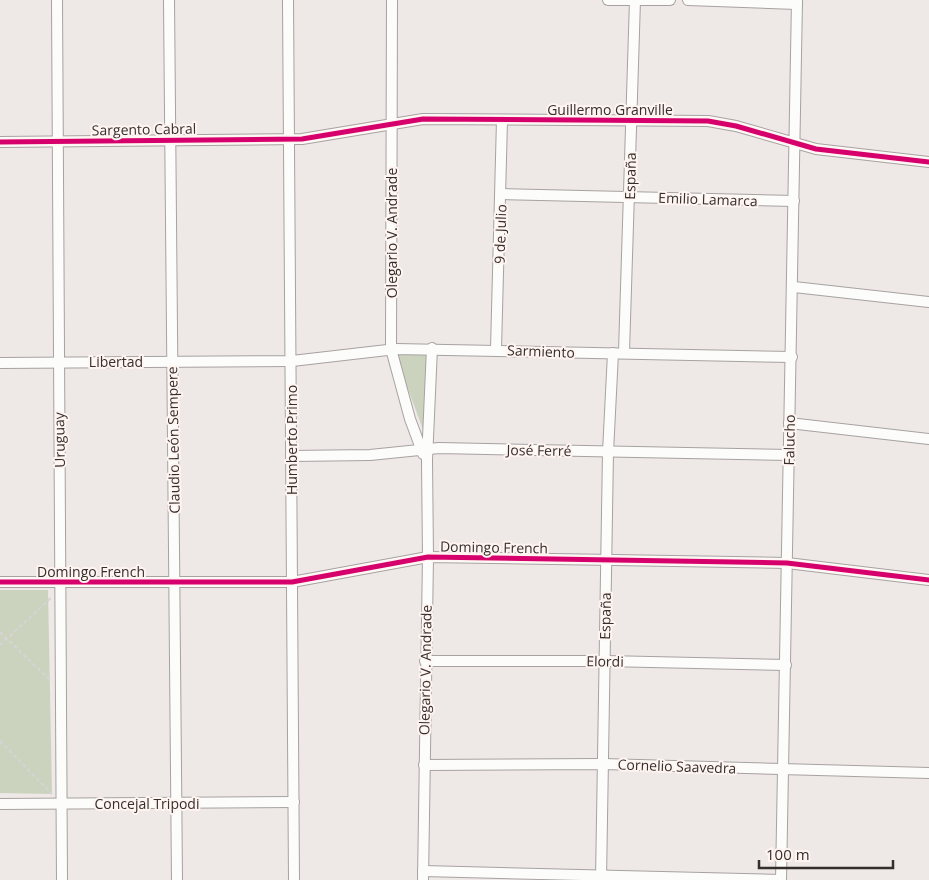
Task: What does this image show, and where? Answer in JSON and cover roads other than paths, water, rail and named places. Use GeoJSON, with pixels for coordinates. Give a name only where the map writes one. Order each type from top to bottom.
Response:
{"type":"FeatureCollection","features":[{"type":"Feature","properties":{"kind":"street","name":"Uruguay"},"geometry":{"type":"LineString","coordinates":[[57,0],[62,880]]}},
{"type":"Feature","properties":{"kind":"street","name":"Claudio León Sempere"},"geometry":{"type":"LineString","coordinates":[[169,0],[177,880]]}},
{"type":"Feature","properties":{"kind":"street","name":"Humberto Primo"},"geometry":{"type":"LineString","coordinates":[[288,0],[292,361],[294,880]]}},
{"type":"Feature","properties":{"kind":"street","name":"Olegario V. Andrade"},"geometry":{"type":"LineString","coordinates":[[392,0],[391,349],[427,460],[428,558],[423,875]]}},
{"type":"Feature","properties":{"kind":"street"},"geometry":{"type":"LineString","coordinates":[[608,0],[670,0]]}},
{"type":"Feature","properties":{"kind":"street","name":"España"},"geometry":{"type":"LineString","coordinates":[[624,352],[635,0]]}},
{"type":"Feature","properties":{"kind":"street"},"geometry":{"type":"LineString","coordinates":[[688,0],[797,2]]}},
{"type":"Feature","properties":{"kind":"street","name":"Falucho"},"geometry":{"type":"LineString","coordinates":[[781,880],[788,455],[794,287],[797,2]]}},
{"type":"Feature","properties":{"kind":"street","name":"Guillermo Granville"},"geometry":{"type":"LineString","coordinates":[[289,139],[312,138],[423,119],[631,120],[722,123],[816,149],[929,162]]}},
{"type":"Feature","properties":{"kind":"street","name":"9 de Julio"},"geometry":{"type":"LineString","coordinates":[[496,349],[502,120]]}},
{"type":"Feature","properties":{"kind":"street","name":"Sargento Cabral"},"geometry":{"type":"LineString","coordinates":[[0,142],[289,139]]}},
{"type":"Feature","properties":{"kind":"street","name":"Emilio Lamarca"},"geometry":{"type":"LineString","coordinates":[[501,194],[794,201]]}},
{"type":"Feature","properties":{"kind":"street"},"geometry":{"type":"LineString","coordinates":[[794,287],[929,302]]}},
{"type":"Feature","properties":{"kind":"street","name":"Olegario V. Andrade"},"geometry":{"type":"LineString","coordinates":[[425,449],[432,348]]}},
{"type":"Feature","properties":{"kind":"street","name":"Sarmiento"},"geometry":{"type":"LineString","coordinates":[[292,361],[391,349],[432,348],[792,356]]}},
{"type":"Feature","properties":{"kind":"street","name":"España"},"geometry":{"type":"LineString","coordinates":[[601,878],[608,452],[612,353]]}},
{"type":"Feature","properties":{"kind":"street","name":"Libertad"},"geometry":{"type":"LineString","coordinates":[[0,363],[58,361],[292,361]]}},
{"type":"Feature","properties":{"kind":"street"},"geometry":{"type":"LineString","coordinates":[[789,423],[929,439]]}},
{"type":"Feature","properties":{"kind":"street","name":"José Ferré"},"geometry":{"type":"LineString","coordinates":[[291,456],[370,455],[425,449],[788,455]]}},
{"type":"Feature","properties":{"kind":"street","name":"Domingo French"},"geometry":{"type":"LineString","coordinates":[[0,582],[61,585],[175,581],[292,582],[428,558],[787,563],[929,580]]}},
{"type":"Feature","properties":{"kind":"street","name":"Elordi"},"geometry":{"type":"LineString","coordinates":[[425,661],[605,661],[786,665]]}},
{"type":"Feature","properties":{"kind":"street","name":"Cornelio Saavedra"},"geometry":{"type":"LineString","coordinates":[[424,765],[603,764],[929,773]]}},
{"type":"Feature","properties":{"kind":"street","name":"Concejal Tripodi"},"geometry":{"type":"LineString","coordinates":[[0,804],[294,802]]}},
{"type":"Feature","properties":{"kind":"street"},"geometry":{"type":"LineString","coordinates":[[423,875],[781,880]]}}]}
